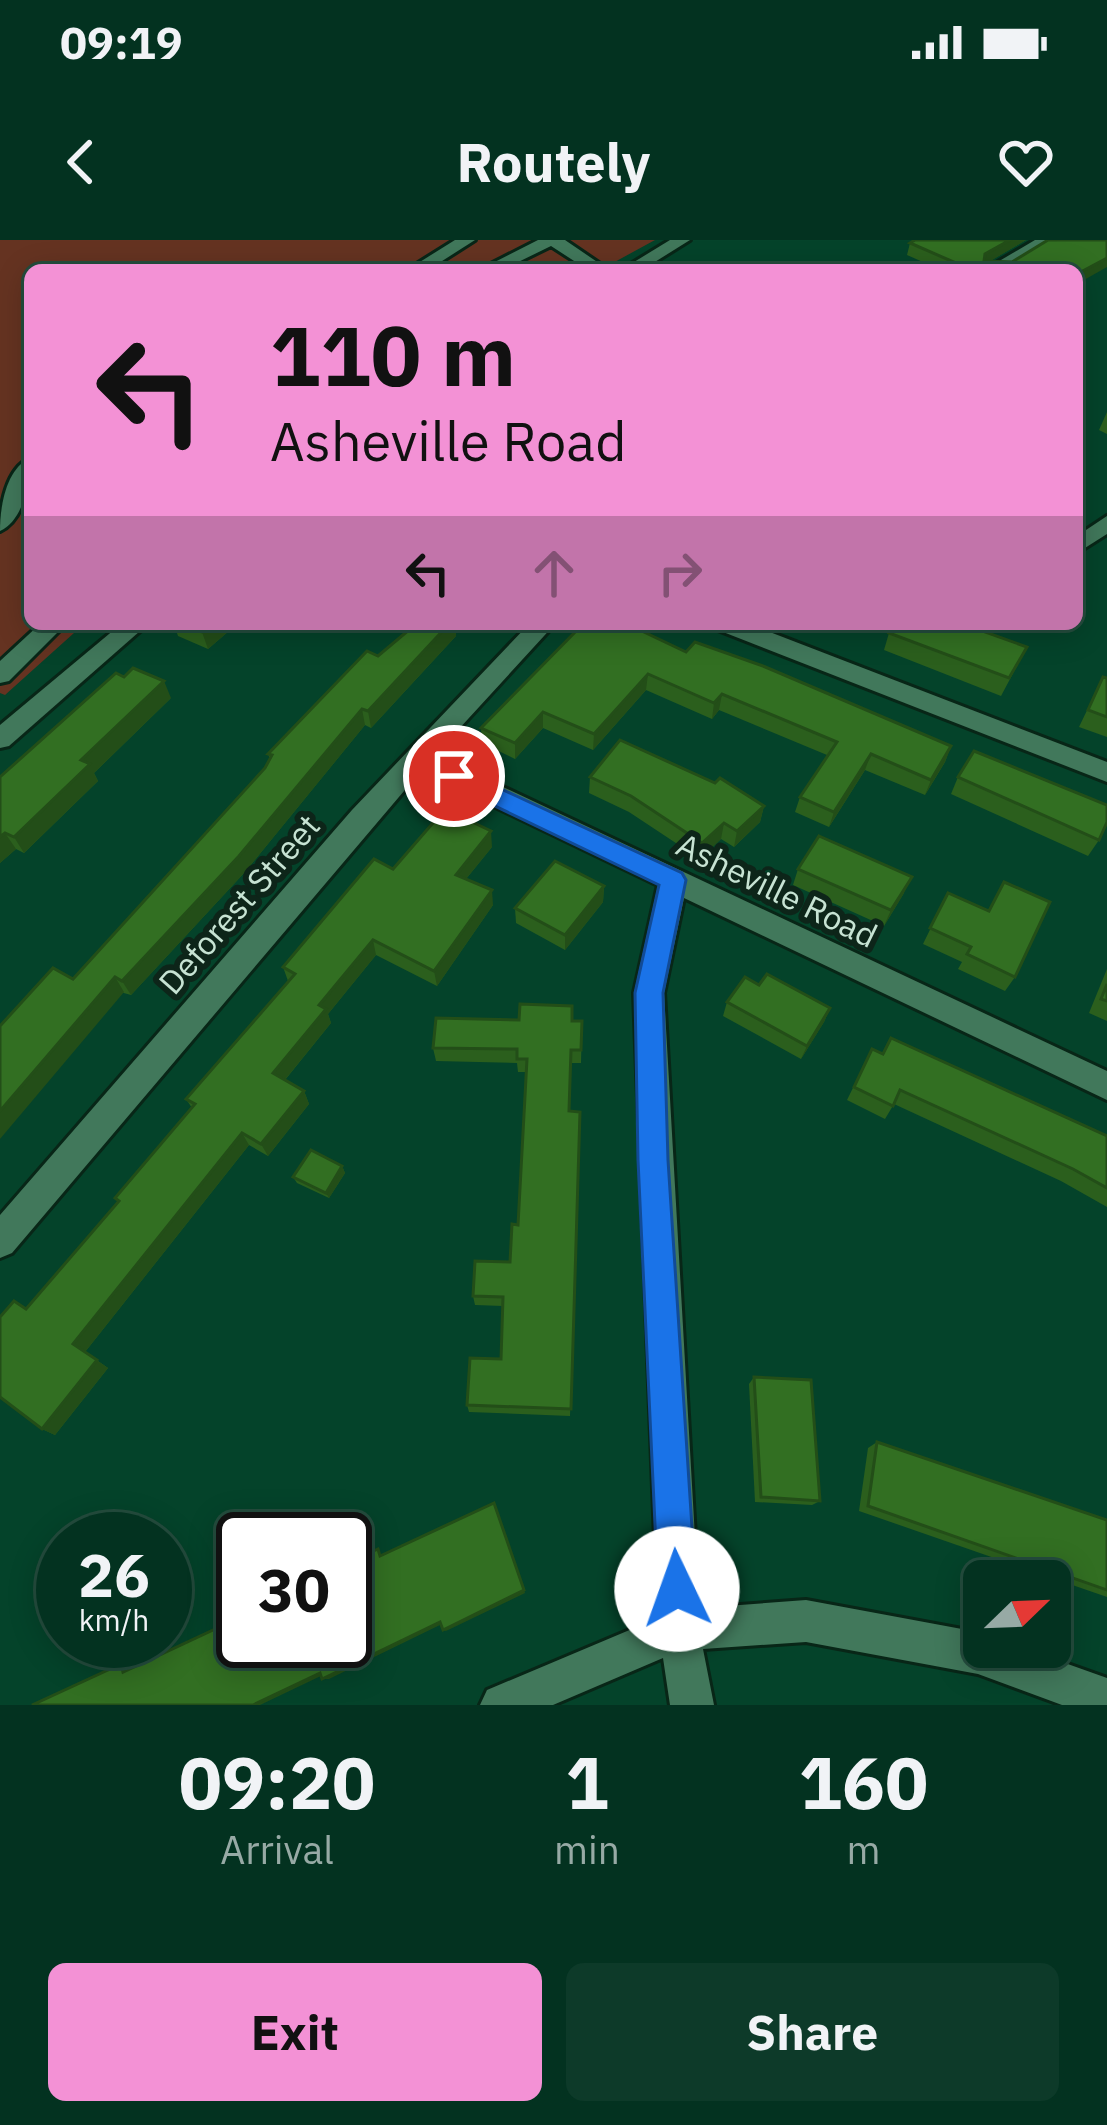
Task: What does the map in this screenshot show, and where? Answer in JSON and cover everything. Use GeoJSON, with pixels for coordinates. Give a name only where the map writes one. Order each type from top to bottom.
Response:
{"type":"FeatureCollection","features":[{"type":"Feature","properties":{"kind":"street"},"geometry":{"type":"LineString","coordinates":[[426,264],[467,240]]}},
{"type":"Feature","properties":{"kind":"street"},"geometry":{"type":"LineString","coordinates":[[501,264],[552,240],[590,264]]}},
{"type":"Feature","properties":{"kind":"street"},"geometry":{"type":"LineString","coordinates":[[640,264],[682,240]]}},
{"type":"Feature","properties":{"kind":"street"},"geometry":{"type":"LineString","coordinates":[[1004,264],[1047,240]]}},
{"type":"Feature","properties":{"kind":"street"},"geometry":{"type":"LineString","coordinates":[[565,264],[573,254]]}},
{"type":"Feature","properties":{"kind":"street"},"geometry":{"type":"LineString","coordinates":[[0,524],[24,476]]}},
{"type":"Feature","properties":{"kind":"street"},"geometry":{"type":"LineString","coordinates":[[1083,541],[1107,523]]}},
{"type":"Feature","properties":{"kind":"street"},"geometry":{"type":"LineString","coordinates":[[43,703],[0,678],[48,630]]}},
{"type":"Feature","properties":{"kind":"street"},"geometry":{"type":"LineString","coordinates":[[0,739],[129,630]]}},
{"type":"Feature","properties":{"kind":"street","name":"Deforest Street"},"geometry":{"type":"LineString","coordinates":[[0,1241],[416,757],[537,630]]}},
{"type":"Feature","properties":{"kind":"street"},"geometry":{"type":"LineString","coordinates":[[741,630],[1107,772]]}},
{"type":"Feature","properties":{"kind":"street","name":"Asheville Road"},"geometry":{"type":"LineString","coordinates":[[416,757],[1107,1086]]}},
{"type":"Feature","properties":{"kind":"street"},"geometry":{"type":"LineString","coordinates":[[673,880],[649,993],[653,1160],[679,1630],[692,1705]]}},
{"type":"Feature","properties":{"kind":"street"},"geometry":{"type":"LineString","coordinates":[[502,1705],[679,1630],[806,1621],[978,1653],[1107,1700]]}},
{"type":"Feature","properties":{"kind":"shaded area"},"geometry":{"type":"Polygon","coordinates":[[[0,240],[655,240],[611,264],[24,264],[24,630],[77,630],[5,695],[0,693],[0,240]]]}},
{"type":"Feature","properties":{"kind":"building"},"geometry":{"type":"Polygon","coordinates":[[[1010,240],[985,254],[984,261],[1012,262],[1048,240],[1107,240],[1107,258],[1083,271],[1083,264],[958,264],[910,243],[1010,240]]]}},
{"type":"Feature","properties":{"kind":"building"},"geometry":{"type":"Polygon","coordinates":[[[409,630],[443,630],[368,711],[362,709],[239,856],[122,981],[115,977],[0,1111],[0,1026],[53,968],[73,979],[265,768],[272,755],[268,754],[367,651],[378,656],[409,630]]]}},
{"type":"Feature","properties":{"kind":"building"},"geometry":{"type":"Polygon","coordinates":[[[577,630],[640,630],[686,652],[695,642],[763,666],[951,746],[931,780],[871,754],[834,812],[800,797],[837,742],[722,694],[714,703],[648,674],[594,734],[543,712],[515,743],[481,728],[577,630]]]}},
{"type":"Feature","properties":{"kind":"building"},"geometry":{"type":"Polygon","coordinates":[[[980,630],[1027,647],[1009,678],[889,633],[980,630]]]}},
{"type":"Feature","properties":{"kind":"building"},"geometry":{"type":"Polygon","coordinates":[[[133,668],[164,681],[81,760],[90,764],[14,837],[5,833],[0,837],[0,777],[116,673],[124,677],[133,668]]]}},
{"type":"Feature","properties":{"kind":"building"},"geometry":{"type":"Polygon","coordinates":[[[1103,677],[1107,678],[1107,717],[1088,710],[1103,677]]]}},
{"type":"Feature","properties":{"kind":"building"},"geometry":{"type":"Polygon","coordinates":[[[620,740],[715,783],[720,778],[764,806],[737,831],[724,823],[702,843],[631,796],[590,777],[620,740]]]}},
{"type":"Feature","properties":{"kind":"building"},"geometry":{"type":"Polygon","coordinates":[[[974,751],[1107,805],[1107,822],[1099,840],[958,777],[974,751]]]}},
{"type":"Feature","properties":{"kind":"building"},"geometry":{"type":"Polygon","coordinates":[[[445,809],[491,831],[456,875],[492,890],[434,971],[373,940],[319,1005],[326,1009],[273,1073],[304,1091],[261,1144],[242,1133],[73,1344],[97,1360],[42,1429],[0,1397],[0,1317],[14,1301],[26,1309],[119,1201],[115,1198],[195,1104],[186,1099],[295,974],[283,967],[374,859],[393,869],[445,809]]]}},
{"type":"Feature","properties":{"kind":"building"},"geometry":{"type":"Polygon","coordinates":[[[819,836],[912,877],[891,910],[798,869],[819,836]]]}},
{"type":"Feature","properties":{"kind":"building"},"geometry":{"type":"Polygon","coordinates":[[[555,861],[604,886],[565,935],[515,908],[555,861]]]}},
{"type":"Feature","properties":{"kind":"building"},"geometry":{"type":"Polygon","coordinates":[[[1004,882],[1050,902],[1015,977],[967,954],[971,947],[930,928],[948,893],[989,911],[1004,882]]]}},
{"type":"Feature","properties":{"kind":"building"},"geometry":{"type":"Polygon","coordinates":[[[767,974],[830,1008],[807,1046],[727,1002],[745,977],[759,985],[767,974]]]}},
{"type":"Feature","properties":{"kind":"building"},"geometry":{"type":"Polygon","coordinates":[[[520,1004],[572,1006],[572,1021],[582,1021],[581,1050],[571,1050],[569,1111],[580,1112],[571,1409],[467,1405],[470,1358],[501,1359],[503,1297],[473,1296],[475,1261],[510,1262],[512,1224],[518,1225],[527,1059],[517,1059],[517,1049],[433,1048],[436,1018],[519,1020],[520,1004]]]}},
{"type":"Feature","properties":{"kind":"building"},"geometry":{"type":"Polygon","coordinates":[[[891,1038],[1107,1136],[1107,1188],[900,1090],[893,1106],[854,1087],[872,1049],[883,1054],[891,1038]]]}},
{"type":"Feature","properties":{"kind":"building"},"geometry":{"type":"Polygon","coordinates":[[[311,1150],[342,1166],[326,1193],[293,1177],[311,1150]]]}},
{"type":"Feature","properties":{"kind":"building"},"geometry":{"type":"Polygon","coordinates":[[[754,1377],[811,1380],[820,1501],[761,1497],[754,1377]]]}},
{"type":"Feature","properties":{"kind":"building"},"geometry":{"type":"Polygon","coordinates":[[[877,1442],[1107,1520],[1107,1590],[1071,1577],[1071,1560],[1022,1560],[868,1506],[877,1442]]]}},
{"type":"Feature","properties":{"kind":"building"},"geometry":{"type":"Polygon","coordinates":[[[494,1503],[524,1590],[443,1630],[440,1622],[372,1655],[372,1552],[378,1549],[380,1556],[494,1503]]]}},
{"type":"Feature","properties":{"kind":"building"},"geometry":{"type":"Polygon","coordinates":[[[216,1629],[216,1668],[345,1668],[322,1679],[320,1673],[253,1705],[32,1705],[112,1668],[123,1672],[192,1668],[192,1640],[216,1629]]]}},
{"type":"Feature","properties":{"kind":"route"},"geometry":{"type":"LineString","coordinates":[[454,776],[673,880],[649,993],[653,1160],[677,1589]]}}]}
